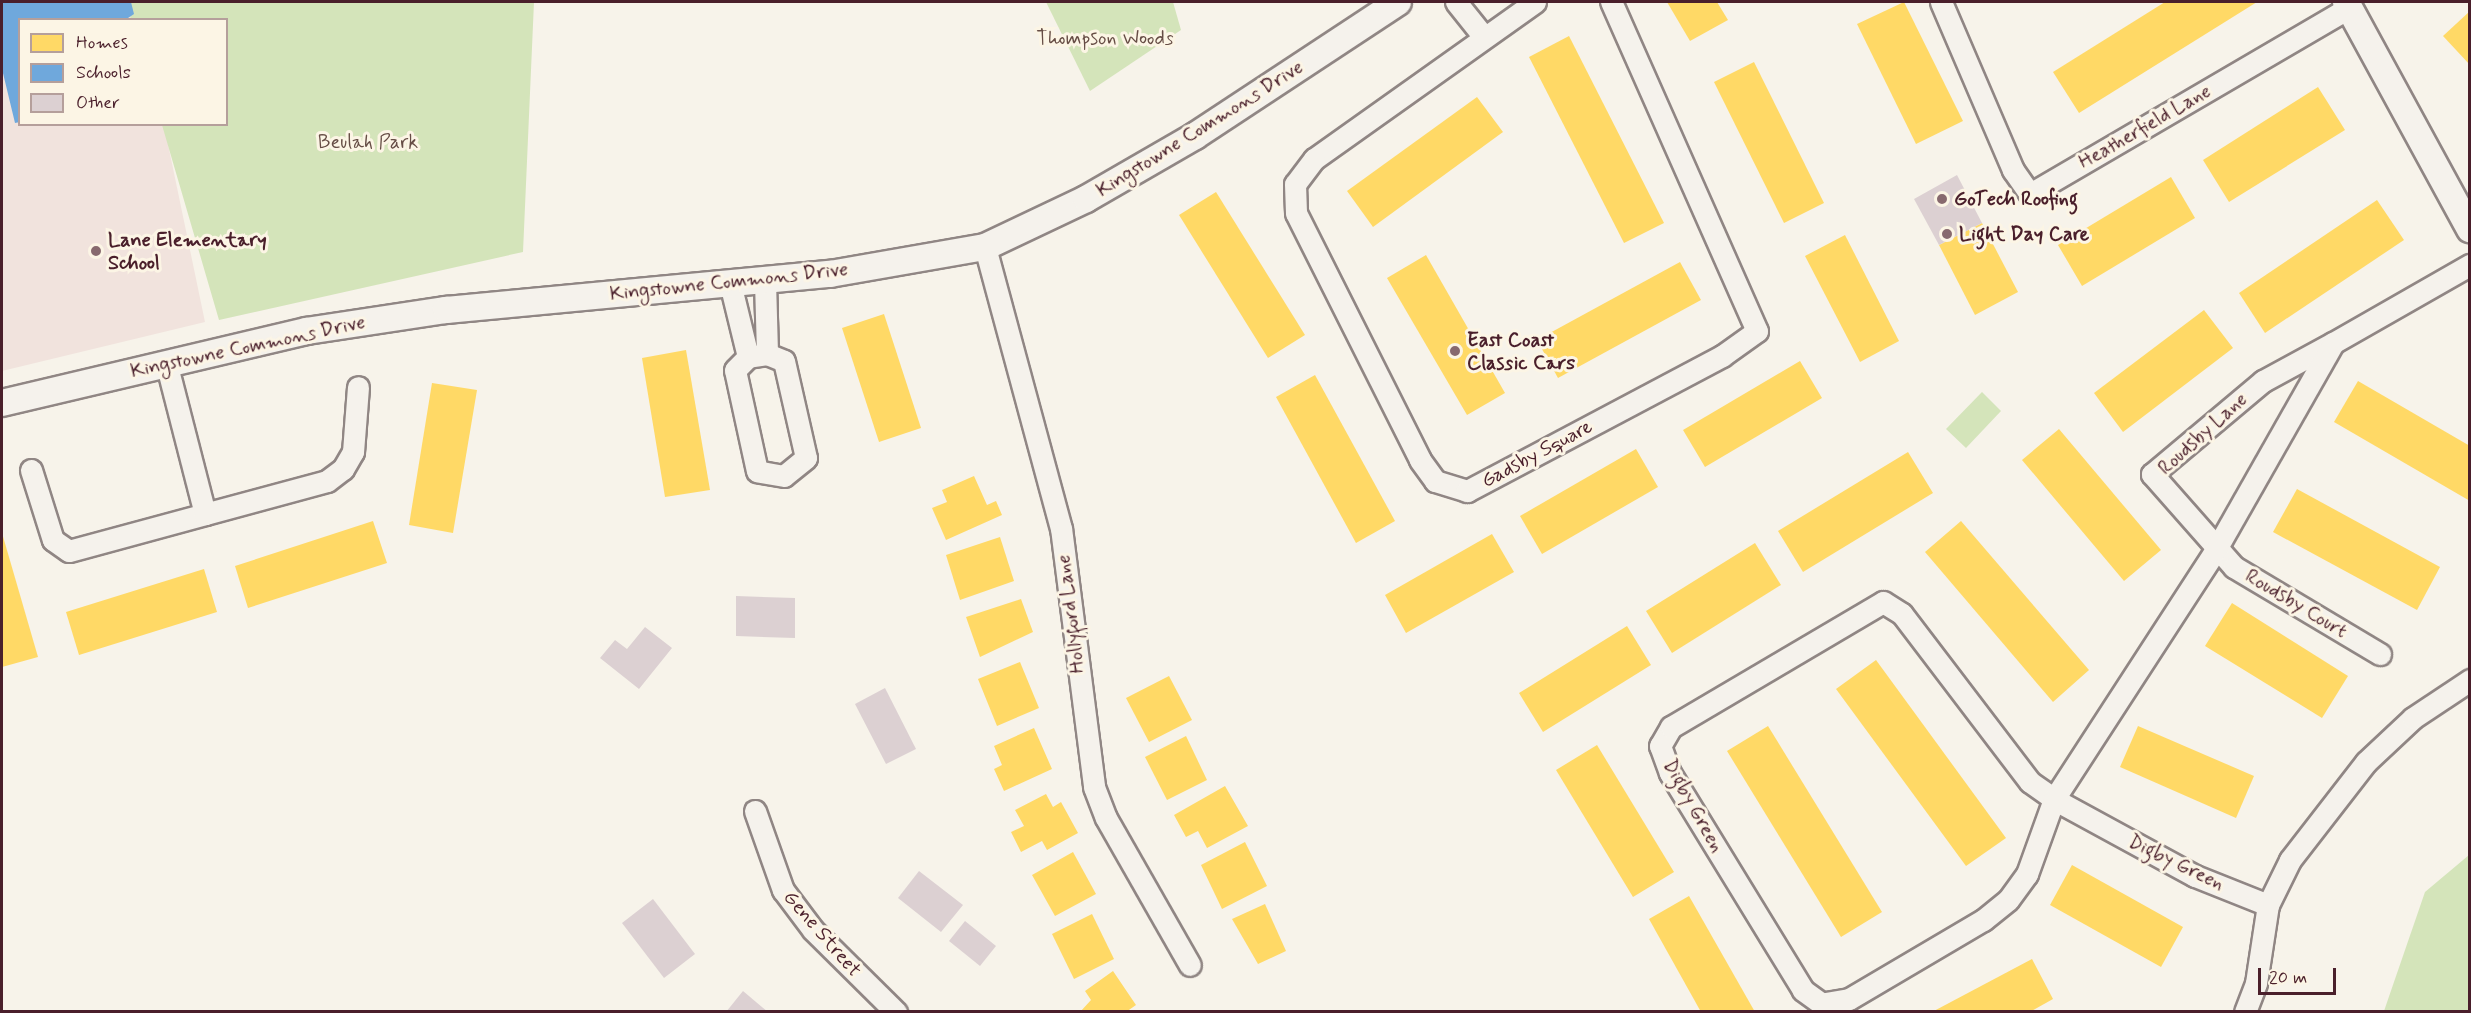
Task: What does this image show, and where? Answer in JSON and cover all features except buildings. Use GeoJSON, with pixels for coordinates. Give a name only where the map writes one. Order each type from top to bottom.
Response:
{"type":"FeatureCollection","features":[{"type":"Feature","properties":{"kind":"street","name":"Kingstowne Commons Drive"},"geometry":{"type":"LineString","coordinates":[[2,403],[166,362],[307,331],[446,310],[765,281],[985,247],[1086,200],[1195,136],[1398,2]]}},
{"type":"Feature","properties":{"kind":"street"},"geometry":{"type":"LineString","coordinates":[[1456,2],[1484,37]]}},
{"type":"Feature","properties":{"kind":"street","name":"Gadsby Square"},"geometry":{"type":"LineString","coordinates":[[1534,2],[1314,159],[1295,184],[1296,213],[1420,460],[1436,481],[1467,492],[1722,356],[1758,331],[1611,2]]}},
{"type":"Feature","properties":{"kind":"street","name":"Heatherfield Lane"},"geometry":{"type":"LineString","coordinates":[[1941,2],[2013,170],[2030,194],[2348,4]]}},
{"type":"Feature","properties":{"kind":"street"},"geometry":{"type":"LineString","coordinates":[[2348,4],[2469,229]]}},
{"type":"Feature","properties":{"kind":"street","name":"Hollyford Lane"},"geometry":{"type":"LineString","coordinates":[[985,247],[1061,528],[1094,787],[1106,818],[1190,965]]}},
{"type":"Feature","properties":{"kind":"street","name":"Roudsby Lane"},"geometry":{"type":"LineString","coordinates":[[2215,551],[2152,474],[2263,381],[2469,265]]}},
{"type":"Feature","properties":{"kind":"street"},"geometry":{"type":"LineString","coordinates":[[758,355],[765,281]]}},
{"type":"Feature","properties":{"kind":"street"},"geometry":{"type":"LineString","coordinates":[[730,283],[758,355]]}},
{"type":"Feature","properties":{"kind":"street"},"geometry":{"type":"LineString","coordinates":[[2054,799],[2215,551],[2333,343]]}},
{"type":"Feature","properties":{"kind":"street"},"geometry":{"type":"LineString","coordinates":[[758,355],[784,362],[806,458],[784,476],[757,471],[735,370],[758,355]]}},
{"type":"Feature","properties":{"kind":"street"},"geometry":{"type":"LineString","coordinates":[[166,362],[205,514]]}},
{"type":"Feature","properties":{"kind":"street"},"geometry":{"type":"LineString","coordinates":[[31,470],[52,540],[69,552],[327,481],[343,469],[353,453],[358,387]]}},
{"type":"Feature","properties":{"kind":"street","name":"Roudsby Court"},"geometry":{"type":"LineString","coordinates":[[2215,551],[2380,654]]}},
{"type":"Feature","properties":{"kind":"street","name":"Digby Green"},"geometry":{"type":"LineString","coordinates":[[2054,799],[2027,874],[2008,900],[1983,920],[1849,999],[1822,1004],[1803,990],[1670,773],[1660,746],[1671,727],[1883,602],[1902,614],[2030,782],[2054,799],[2194,876],[2268,905]]}},
{"type":"Feature","properties":{"kind":"street"},"geometry":{"type":"LineString","coordinates":[[2245,1011],[2256,983],[2268,905],[2290,860],[2358,771],[2414,718],[2469,680]]}},
{"type":"Feature","properties":{"kind":"street","name":"Gene Street"},"geometry":{"type":"LineString","coordinates":[[755,811],[783,890],[813,930],[896,1011]]}},
{"type":"Feature","properties":{"kind":"shaded area","name":"Lane Elementary School"},"geometry":{"type":"Polygon","coordinates":[[[2,2],[137,2],[142,18],[18,18],[18,126],[164,126],[205,322],[2,371],[2,2]]]}},
{"type":"Feature","properties":{"kind":"green space","name":"Beulah Park"},"geometry":{"type":"Polygon","coordinates":[[[126,2],[534,2],[523,252],[219,320],[162,126],[228,126],[228,18],[131,18],[126,2]]]}},
{"type":"Feature","properties":{"kind":"green space","name":"Thompson Woods"},"geometry":{"type":"Polygon","coordinates":[[[1046,2],[1173,2],[1181,30],[1090,91],[1046,2]]]}},
{"type":"Feature","properties":{"kind":"green space"},"geometry":{"type":"Polygon","coordinates":[[[1982,392],[2001,411],[1966,448],[1946,429],[1982,392]]]}},
{"type":"Feature","properties":{"kind":"green space"},"geometry":{"type":"Polygon","coordinates":[[[2469,855],[2469,1011],[2384,1011],[2425,892],[2469,855]]]}},
{"type":"Feature","properties":{"kind":"place","name":"GoTech Roofing"},"geometry":{"type":"Point","coordinates":[1942,199]}},
{"type":"Feature","properties":{"kind":"place","name":"Light Day Care"},"geometry":{"type":"Point","coordinates":[1947,234]}},
{"type":"Feature","properties":{"kind":"place","name":"Lane Elementary School"},"geometry":{"type":"Point","coordinates":[96,251]}},
{"type":"Feature","properties":{"kind":"place","name":"East Coast Classic Cars"},"geometry":{"type":"Point","coordinates":[1455,351]}}]}
